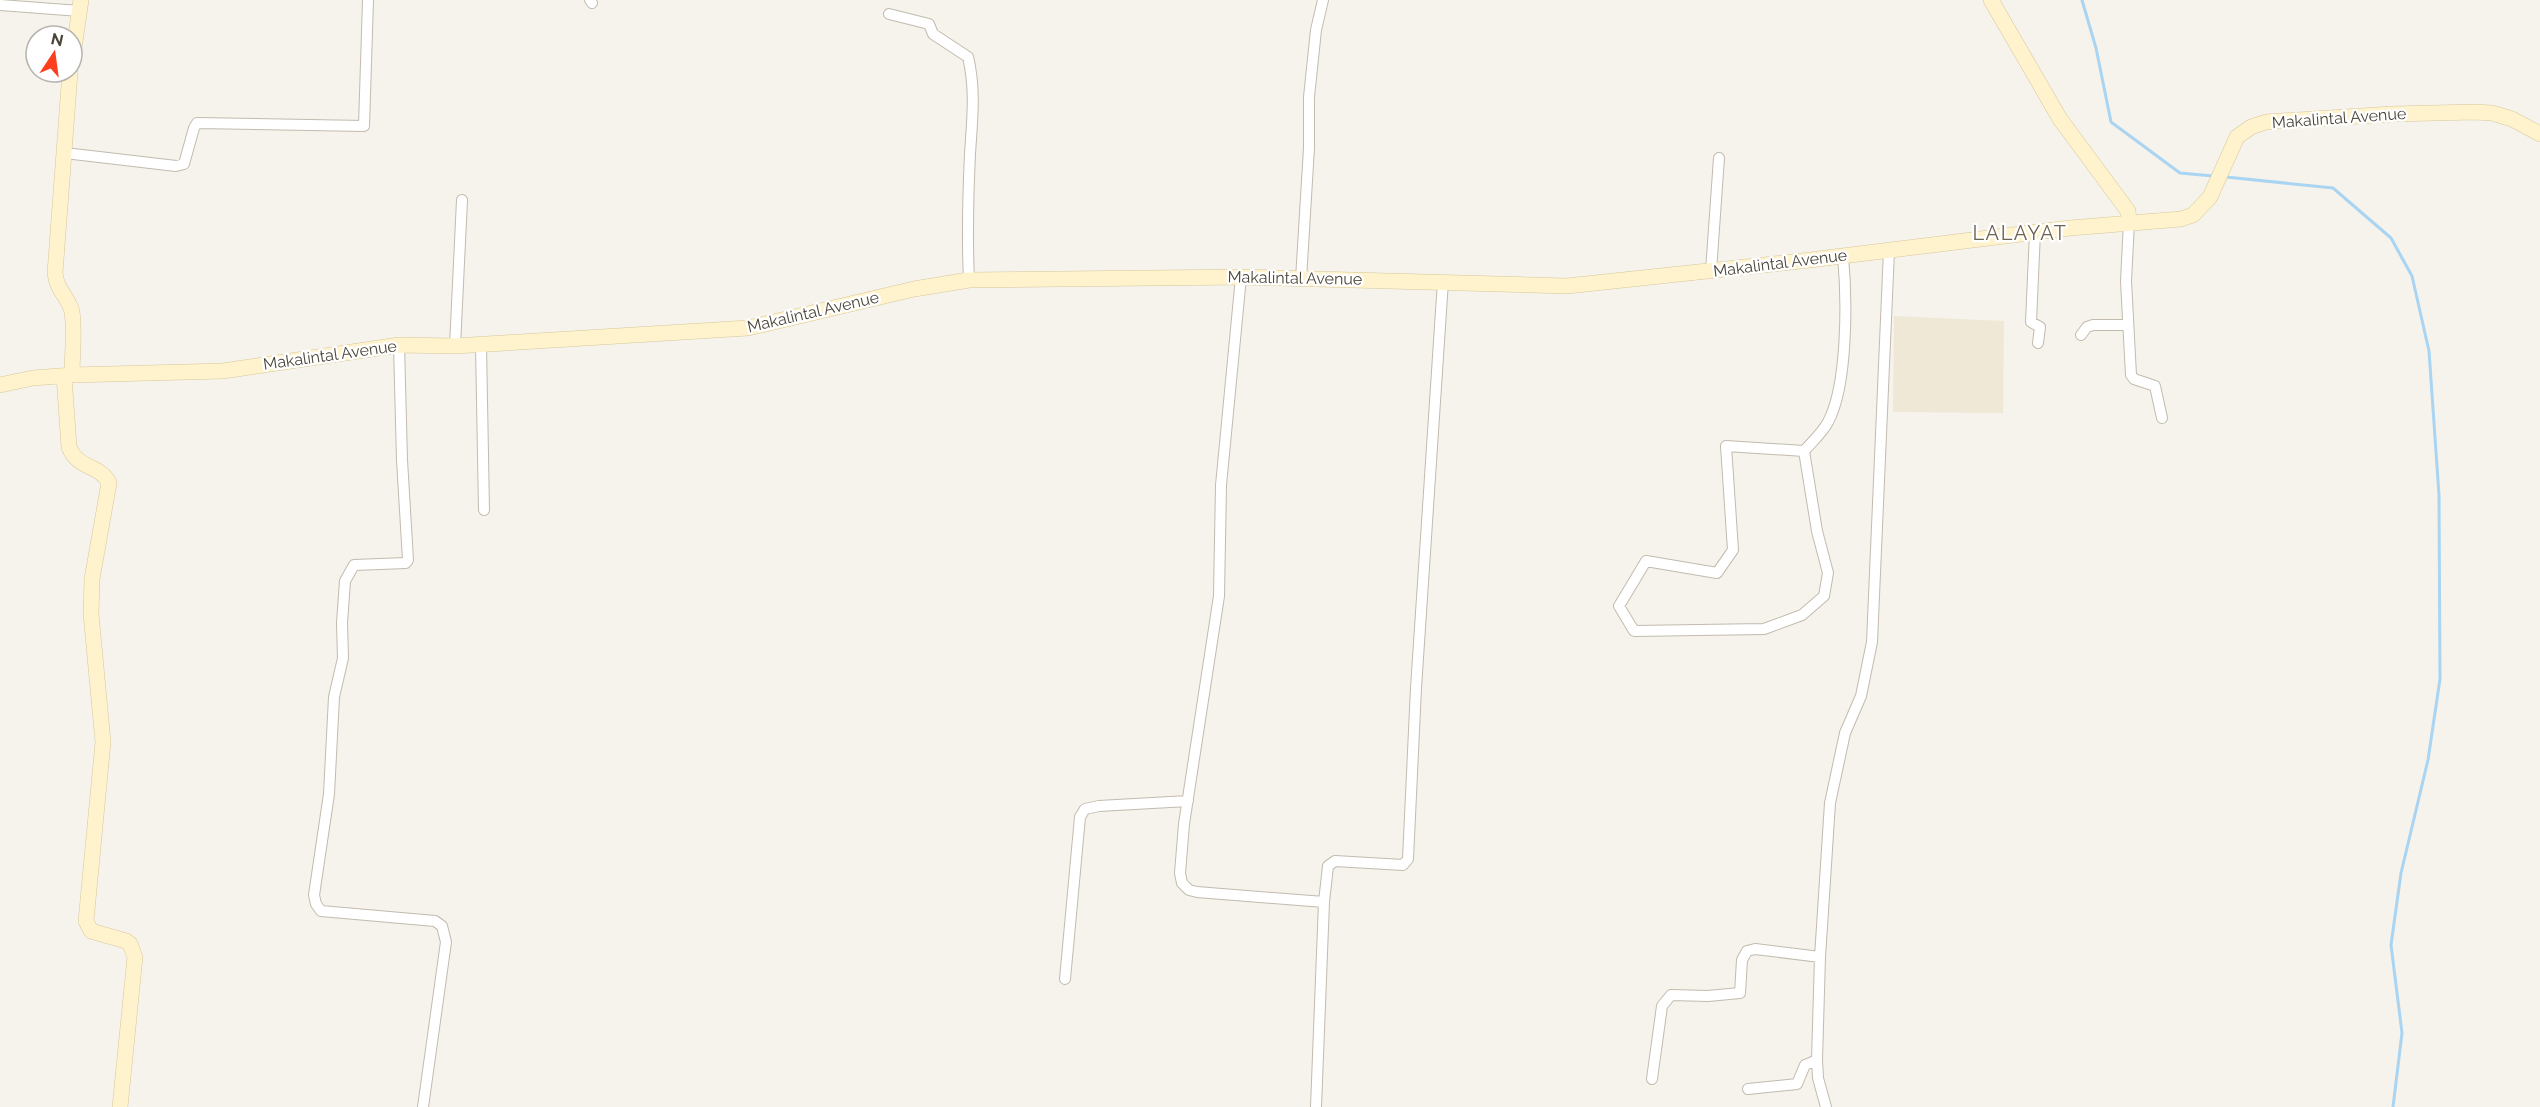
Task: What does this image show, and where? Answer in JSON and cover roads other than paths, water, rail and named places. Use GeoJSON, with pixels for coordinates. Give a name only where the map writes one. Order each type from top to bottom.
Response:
{"type":"FeatureCollection","features":[{"type":"Feature","properties":{"kind":"main road"},"geometry":{"type":"LineString","coordinates":[[1991,0],[2060,119],[2128,212],[2129,222]]}},
{"type":"Feature","properties":{"kind":"main road"},"geometry":{"type":"LineString","coordinates":[[78,24],[81,6]]}},
{"type":"Feature","properties":{"kind":"main road"},"geometry":{"type":"LineString","coordinates":[[69,84],[56,273],[60,292],[68,302],[72,313],[68,376],[69,447],[73,457],[105,476],[108,483],[92,579],[91,615],[104,742],[86,921],[91,931],[126,941],[134,952],[120,1107]]}},
{"type":"Feature","properties":{"kind":"main road","name":"Makalintal Avenue"},"geometry":{"type":"LineString","coordinates":[[0,385],[33,378],[223,371],[399,345],[482,345],[747,328],[914,289],[969,280],[1241,277],[1567,286],[1844,256],[2035,232],[2181,219],[2193,215],[2210,197],[2237,138],[2251,127],[2266,122],[2392,114],[2474,112],[2492,113],[2512,119],[2540,134]]}},
{"type":"Feature","properties":{"kind":"street"},"geometry":{"type":"LineString","coordinates":[[65,153],[176,166],[184,164],[197,123],[364,126],[368,0]]}},
{"type":"Feature","properties":{"kind":"street"},"geometry":{"type":"LineString","coordinates":[[1301,279],[1310,148],[1309,97],[1316,30],[1323,0]]}},
{"type":"Feature","properties":{"kind":"street"},"geometry":{"type":"LineString","coordinates":[[0,5],[81,6]]}},
{"type":"Feature","properties":{"kind":"street"},"geometry":{"type":"LineString","coordinates":[[889,14],[928,24],[933,34],[968,57],[973,78],[974,111],[967,236],[969,280]]}},
{"type":"Feature","properties":{"kind":"street"},"geometry":{"type":"LineString","coordinates":[[1711,271],[1719,158]]}},
{"type":"Feature","properties":{"kind":"street"},"geometry":{"type":"LineString","coordinates":[[455,346],[462,200]]}},
{"type":"Feature","properties":{"kind":"street"},"geometry":{"type":"LineString","coordinates":[[2129,222],[2127,325],[2131,375],[2134,379],[2155,386],[2162,417]]}},
{"type":"Feature","properties":{"kind":"street"},"geometry":{"type":"LineString","coordinates":[[2035,232],[2031,322],[2040,327],[2038,343]]}},
{"type":"Feature","properties":{"kind":"street"},"geometry":{"type":"LineString","coordinates":[[1826,1107],[1818,1077],[1817,1060],[1820,957],[1830,803],[1845,733],[1861,696],[1872,642],[1889,250]]}},
{"type":"Feature","properties":{"kind":"street"},"geometry":{"type":"LineString","coordinates":[[1804,451],[1726,446],[1733,550],[1717,573],[1646,561],[1619,606],[1634,631],[1764,629],[1802,615],[1824,596],[1828,573],[1816,531],[1804,451],[1828,422],[1838,388],[1847,305],[1844,256]]}},
{"type":"Feature","properties":{"kind":"street"},"geometry":{"type":"LineString","coordinates":[[1241,277],[1221,485],[1219,596],[1188,801],[1180,873],[1182,883],[1189,890],[1324,902]]}},
{"type":"Feature","properties":{"kind":"street"},"geometry":{"type":"LineString","coordinates":[[1316,1107],[1324,902],[1328,866],[1335,861],[1403,865],[1408,859],[1416,688],[1443,281]]}},
{"type":"Feature","properties":{"kind":"street"},"geometry":{"type":"LineString","coordinates":[[2081,335],[2085,329],[2093,325],[2127,325]]}},
{"type":"Feature","properties":{"kind":"street"},"geometry":{"type":"LineString","coordinates":[[399,345],[402,460],[408,560],[406,563],[397,565],[354,565],[345,581],[342,623],[343,658],[334,697],[328,794],[314,895],[321,911],[435,921],[442,926],[446,942],[423,1107]]}},
{"type":"Feature","properties":{"kind":"street"},"geometry":{"type":"LineString","coordinates":[[482,345],[484,510]]}},
{"type":"Feature","properties":{"kind":"street"},"geometry":{"type":"LineString","coordinates":[[1065,979],[1080,817],[1085,810],[1100,806],[1188,801]]}},
{"type":"Feature","properties":{"kind":"street"},"geometry":{"type":"LineString","coordinates":[[1652,1079],[1662,1006],[1671,995],[1708,996],[1740,993],[1742,960],[1747,951],[1755,949],[1820,957]]}},
{"type":"Feature","properties":{"kind":"street"},"geometry":{"type":"LineString","coordinates":[[1748,1089],[1797,1084],[1805,1065],[1817,1060]]}},
{"type":"Feature","properties":{"kind":"waterway"},"geometry":{"type":"LineString","coordinates":[[2082,0],[2096,48],[2111,122],[2180,173],[2213,176]]}},
{"type":"Feature","properties":{"kind":"waterway"},"geometry":{"type":"LineString","coordinates":[[2226,177],[2333,188],[2391,238],[2412,276],[2429,351],[2439,495],[2440,679],[2428,760],[2401,873],[2391,945],[2402,1033],[2393,1107]]}},
{"type":"Feature","properties":{"kind":"district","name":"LALAYAT"},"geometry":{"type":"Point","coordinates":[2020,233]}}]}
